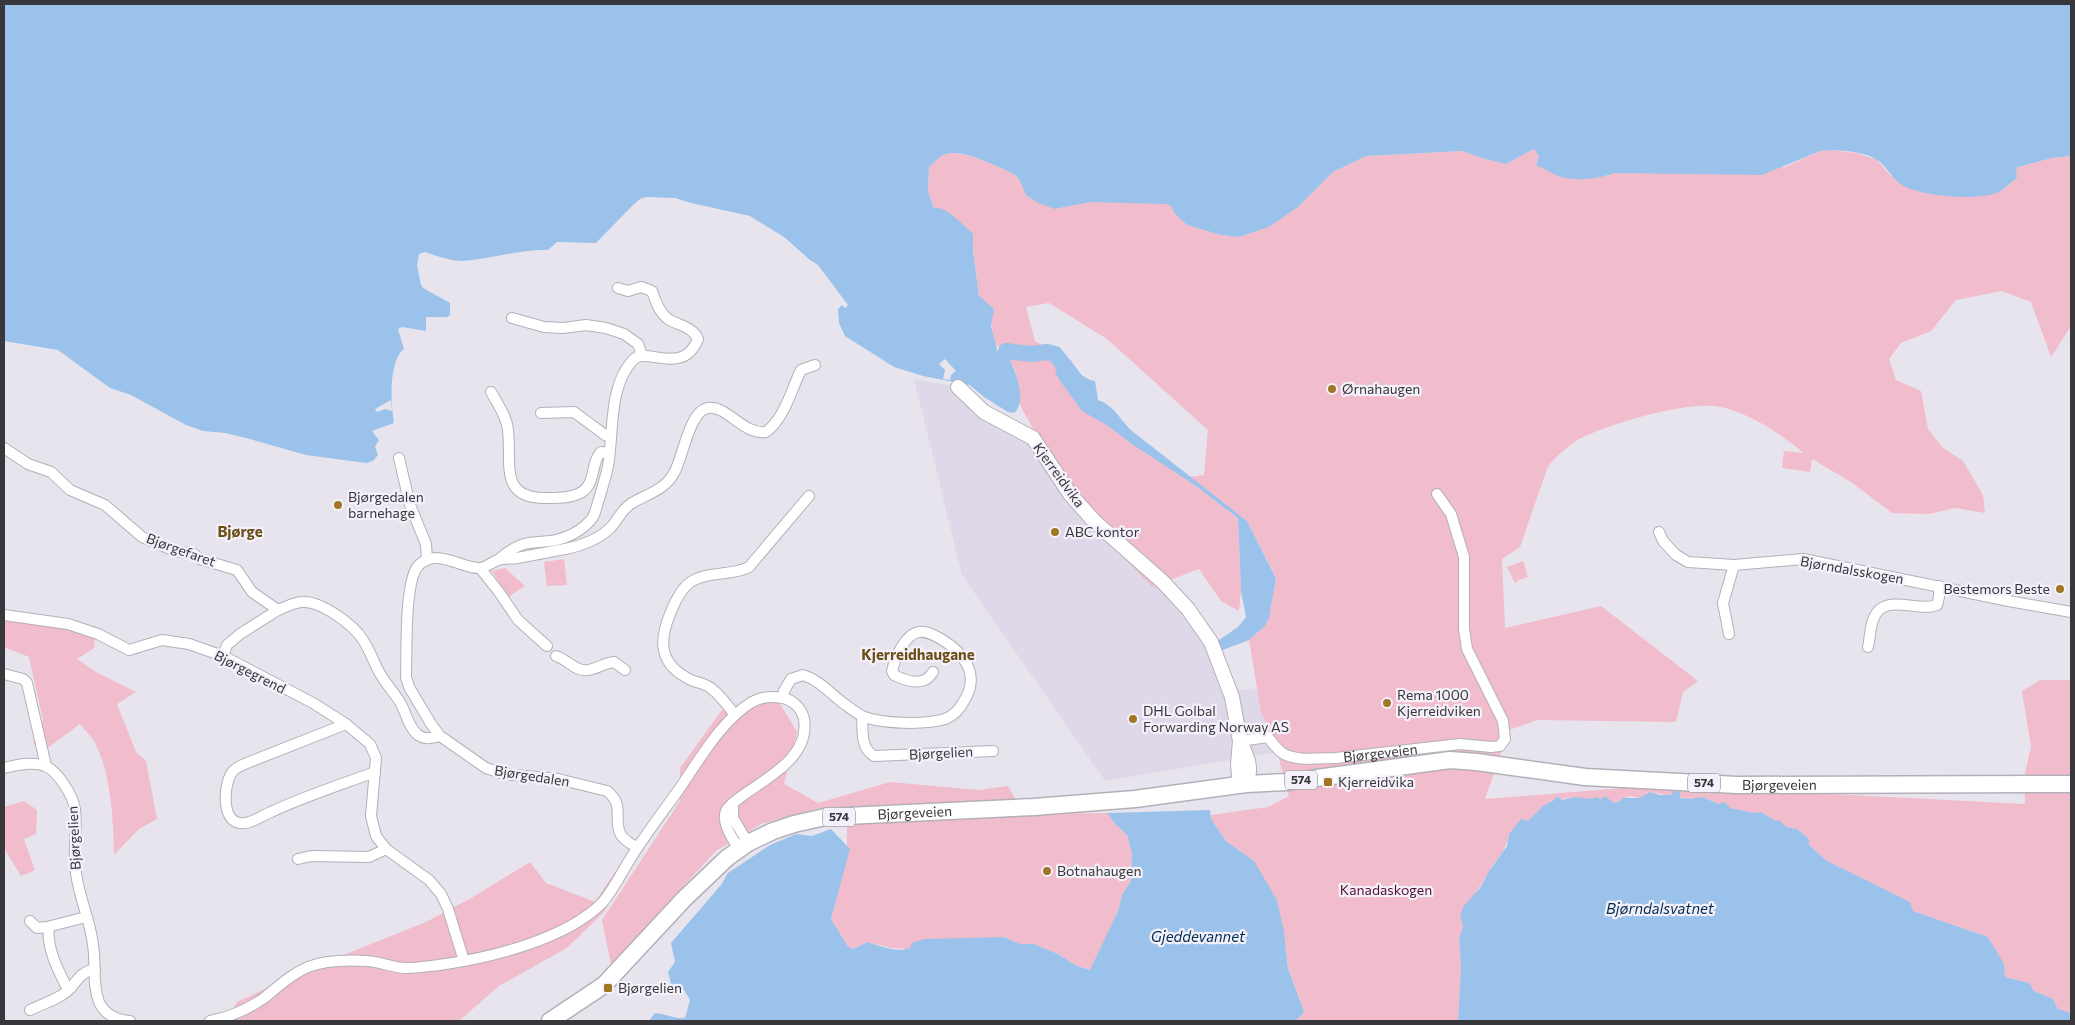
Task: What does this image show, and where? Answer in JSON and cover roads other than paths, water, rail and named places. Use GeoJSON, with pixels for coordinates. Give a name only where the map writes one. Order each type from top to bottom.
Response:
{"type":"FeatureCollection","features":[{"type":"Feature","properties":{"kind":"main road","name":"Bjørgeveien"},"geometry":{"type":"LineString","coordinates":[[550,1021],[604,985],[684,899],[743,846],[773,831],[825,817],[1034,807],[1135,799],[1246,778],[1317,771],[1355,772],[1450,760],[1584,777],[1737,785],[2071,785]]}},
{"type":"Feature","properties":{"kind":"main road","name":"Bjørgeveien"},"geometry":{"type":"LineString","coordinates":[[536,1021],[622,966]]}},
{"type":"Feature","properties":{"kind":"street"},"geometry":{"type":"LineString","coordinates":[[498,560],[508,552],[525,544],[554,541],[568,536],[581,528],[593,516],[605,480],[616,397],[621,380],[634,358],[642,355],[672,360],[695,346],[698,338],[691,329],[669,319],[658,308],[652,291],[641,287],[628,291],[618,288]]}},
{"type":"Feature","properties":{"kind":"street"},"geometry":{"type":"LineString","coordinates":[[512,318],[544,327],[563,328],[586,325],[606,328],[624,334],[638,344],[642,355]]}},
{"type":"Feature","properties":{"kind":"street"},"geometry":{"type":"LineString","coordinates":[[480,568],[498,560],[568,548],[603,535],[622,511],[668,481],[678,465],[694,420],[703,410],[708,408],[716,409],[753,432],[766,432],[776,422],[802,370],[815,365]]}},
{"type":"Feature","properties":{"kind":"street","name":"Kjerreidvika"},"geometry":{"type":"LineString","coordinates":[[958,387],[984,412],[1033,438],[1070,494],[1094,521],[1163,582],[1188,609],[1211,642],[1232,697],[1240,741],[1250,763],[1246,778]]}},
{"type":"Feature","properties":{"kind":"street"},"geometry":{"type":"LineString","coordinates":[[491,392],[508,429],[509,475],[518,492],[528,497],[539,499],[567,497],[582,492],[590,482],[597,455],[601,452],[609,453]]}},
{"type":"Feature","properties":{"kind":"street"},"geometry":{"type":"LineString","coordinates":[[541,413],[574,412],[605,435],[611,437]]}},
{"type":"Feature","properties":{"kind":"street","name":"Bjørgefaret"},"geometry":{"type":"LineString","coordinates":[[4,448],[28,464],[51,472],[70,490],[105,506],[142,537],[175,551],[194,554],[200,559],[237,570],[252,592],[278,610]]}},
{"type":"Feature","properties":{"kind":"street"},"geometry":{"type":"LineString","coordinates":[[399,458],[410,505],[426,544],[427,560],[440,558],[480,568],[518,620],[546,646]]}},
{"type":"Feature","properties":{"kind":"street","name":"Bjørgeveien"},"geometry":{"type":"LineString","coordinates":[[1240,741],[1268,737],[1280,752],[1287,756],[1318,758],[1336,758],[1460,744],[1500,746],[1505,739],[1502,721],[1467,649],[1464,628],[1464,557],[1451,514],[1437,494]]}},
{"type":"Feature","properties":{"kind":"street"},"geometry":{"type":"LineString","coordinates":[[735,715],[711,688],[681,674],[668,660],[662,645],[670,614],[680,592],[692,581],[704,576],[742,571],[749,567],[809,496]]}},
{"type":"Feature","properties":{"kind":"street","name":"Bjørndalsskogen"},"geometry":{"type":"LineString","coordinates":[[1659,532],[1676,555],[1688,562],[1708,565],[1734,565],[1803,559],[2071,612]]}},
{"type":"Feature","properties":{"kind":"street","name":"Bjørgedalen"},"geometry":{"type":"LineString","coordinates":[[427,560],[419,566],[413,575],[410,589],[406,677],[409,687],[431,724],[440,736],[456,749],[495,772],[512,776],[558,779],[607,791],[612,795],[619,807],[619,829],[622,836],[637,848]]}},
{"type":"Feature","properties":{"kind":"street"},"geometry":{"type":"LineString","coordinates":[[1729,634],[1723,603],[1724,594],[1734,565]]}},
{"type":"Feature","properties":{"kind":"street","name":"Bjørndalsskogen"},"geometry":{"type":"LineString","coordinates":[[1868,647],[1872,620],[1878,611],[1887,605],[1930,607],[1937,605],[1940,597],[1939,586]]}},
{"type":"Feature","properties":{"kind":"street"},"geometry":{"type":"LineString","coordinates":[[222,656],[227,645],[240,634],[278,610],[303,602],[324,608],[344,620],[364,641],[379,672],[400,702],[418,735],[430,739],[440,736]]}},
{"type":"Feature","properties":{"kind":"street","name":"Bjørgegrend"},"geometry":{"type":"LineString","coordinates":[[4,615],[68,624],[98,634],[129,650],[162,640],[189,644],[222,656],[313,703],[346,724],[370,744],[376,758],[372,816],[376,836],[386,850],[429,880],[440,894],[448,909],[464,961]]}},
{"type":"Feature","properties":{"kind":"street"},"geometry":{"type":"LineString","coordinates":[[783,698],[784,691],[791,679],[803,675],[816,681],[862,716],[890,722],[934,721],[949,717],[962,705],[970,683],[967,664],[958,650],[933,634],[925,632],[910,636],[902,648],[892,671],[894,676],[914,682],[930,678],[933,672]]}},
{"type":"Feature","properties":{"kind":"street"},"geometry":{"type":"LineString","coordinates":[[556,656],[582,670],[589,670],[601,664],[614,662],[625,670]]}},
{"type":"Feature","properties":{"kind":"street"},"geometry":{"type":"LineString","coordinates":[[4,674],[24,679],[27,683],[46,766],[19,764],[4,768]]}},
{"type":"Feature","properties":{"kind":"street"},"geometry":{"type":"LineString","coordinates":[[210,1021],[235,1016],[264,998],[279,984],[309,966],[338,961],[367,961],[407,968],[464,961],[515,949],[550,935],[579,920],[603,901],[637,848],[712,742],[735,715],[752,702],[765,697],[783,698],[794,703],[803,716],[805,730],[802,742],[796,753],[784,766],[733,803],[726,812],[725,822],[743,846]]}},
{"type":"Feature","properties":{"kind":"street","name":"Bjørgelien"},"geometry":{"type":"LineString","coordinates":[[862,716],[865,747],[867,752],[874,756],[993,751]]}},
{"type":"Feature","properties":{"kind":"street"},"geometry":{"type":"LineString","coordinates":[[346,724],[247,763],[234,770],[228,778],[225,801],[229,816],[235,822],[245,824],[290,803],[375,772]]}},
{"type":"Feature","properties":{"kind":"street","name":"Bjørgelien"},"geometry":{"type":"LineString","coordinates":[[46,766],[68,789],[75,808],[77,886],[93,945],[100,1003],[118,1020],[130,1021]]}},
{"type":"Feature","properties":{"kind":"street"},"geometry":{"type":"LineString","coordinates":[[298,859],[311,856],[370,857],[386,850]]}},
{"type":"Feature","properties":{"kind":"street"},"geometry":{"type":"LineString","coordinates":[[30,921],[37,928],[86,918]]}},
{"type":"Feature","properties":{"kind":"street"},"geometry":{"type":"LineString","coordinates":[[49,927],[47,938],[52,952],[66,986],[71,988]]}},
{"type":"Feature","properties":{"kind":"street"},"geometry":{"type":"LineString","coordinates":[[30,1010],[62,996],[85,971],[95,969]]}},
{"type":"Feature","properties":{"kind":"water"},"geometry":{"type":"Polygon","coordinates":[[[4,4],[2071,4],[2071,156],[2052,158],[2018,167],[2016,170],[2017,178],[1999,192],[1990,195],[1965,197],[1938,195],[1913,190],[1900,183],[1881,163],[1871,157],[1833,150],[1820,151],[1762,175],[1615,173],[1602,177],[1579,179],[1564,178],[1536,165],[1539,156],[1534,149],[1506,164],[1462,151],[1366,156],[1333,172],[1298,207],[1269,227],[1239,237],[1221,235],[1187,225],[1174,213],[1171,206],[1167,204],[1090,202],[1055,209],[1038,203],[1026,195],[1019,179],[1014,174],[978,158],[958,153],[949,153],[941,156],[929,167],[928,192],[934,208],[939,208],[949,213],[973,234],[973,250],[979,296],[994,309],[991,326],[998,353],[1006,351],[1018,383],[1020,400],[1014,413],[1008,412],[984,397],[970,385],[923,376],[894,367],[845,336],[839,323],[838,309],[842,305],[845,308],[848,305],[818,265],[784,237],[750,216],[675,198],[646,197],[633,205],[596,243],[557,242],[548,250],[527,251],[463,261],[439,257],[425,252],[419,254],[417,265],[421,285],[450,303],[450,315],[447,317],[426,317],[426,331],[402,327],[398,329],[404,349],[395,363],[393,373],[392,406],[394,423],[372,431],[379,440],[375,447],[378,455],[373,461],[366,463],[306,455],[225,433],[203,431],[186,425],[131,395],[110,388],[58,350],[4,341],[4,4]]]}},
{"type":"Feature","properties":{"kind":"water"},"geometry":{"type":"Polygon","coordinates":[[[1064,365],[1095,381],[1098,400],[1109,406],[1132,431],[1247,521],[1276,578],[1269,618],[1265,626],[1249,640],[1220,651],[1216,642],[1238,627],[1246,617],[1241,591],[1238,518],[1193,484],[1133,445],[1108,426],[1082,411],[1055,371],[1058,367],[1064,365]]]}},
{"type":"Feature","properties":{"kind":"water","name":"Bjørndalsvatnet"},"geometry":{"type":"Polygon","coordinates":[[[1675,789],[1680,793],[1680,798],[1702,797],[1719,804],[1725,802],[1730,808],[1755,813],[1761,812],[1776,821],[1779,820],[1786,827],[1797,829],[1809,839],[1809,845],[1827,861],[1910,902],[1913,911],[1988,937],[2004,964],[2005,977],[2029,983],[2034,991],[2053,999],[2058,1009],[2071,1013],[2071,1021],[1458,1021],[1461,967],[1459,939],[1463,926],[1460,917],[1463,907],[1480,888],[1489,871],[1507,846],[1509,834],[1521,819],[1528,821],[1543,806],[1554,800],[1557,796],[1562,800],[1575,797],[1592,799],[1596,797],[1601,799],[1605,796],[1614,803],[1622,798],[1639,798],[1650,792],[1660,795],[1671,795],[1675,789]]]}},
{"type":"Feature","properties":{"kind":"water","name":"Gjeddevannet"},"geometry":{"type":"Polygon","coordinates":[[[1210,810],[1211,819],[1226,841],[1254,861],[1277,900],[1284,932],[1288,968],[1304,1012],[1296,1021],[649,1021],[655,1013],[685,1018],[690,1000],[684,990],[672,987],[668,972],[675,962],[671,943],[721,885],[728,873],[770,845],[796,834],[812,836],[831,829],[850,849],[831,919],[848,947],[853,949],[868,942],[900,950],[910,948],[912,943],[924,939],[1004,937],[1020,944],[1034,944],[1058,954],[1075,965],[1090,970],[1118,911],[1122,895],[1131,881],[1132,853],[1127,835],[1107,813],[1210,810]]]}},
{"type":"Feature","properties":{"kind":"waterway"},"geometry":{"type":"LineString","coordinates":[[1006,351],[1031,354],[1047,352],[1055,354],[1077,382]]}},
{"type":"Feature","properties":{"kind":"place","name":"Ørnahaugen"},"geometry":{"type":"Point","coordinates":[1332,389]}},
{"type":"Feature","properties":{"kind":"place","name":"Bjørgedalen barnehage"},"geometry":{"type":"Point","coordinates":[338,505]}},
{"type":"Feature","properties":{"kind":"place","name":"ABC kontor"},"geometry":{"type":"Point","coordinates":[1055,532]}},
{"type":"Feature","properties":{"kind":"place","name":"Bestemors Beste"},"geometry":{"type":"Point","coordinates":[2060,589]}},
{"type":"Feature","properties":{"kind":"place","name":"Rema 1000 Kjerreidviken"},"geometry":{"type":"Point","coordinates":[1387,703]}},
{"type":"Feature","properties":{"kind":"place","name":"DHL Golbal Forwarding Norway AS"},"geometry":{"type":"Point","coordinates":[1133,719]}},
{"type":"Feature","properties":{"kind":"place","name":"Kjerreidvika"},"geometry":{"type":"Point","coordinates":[1328,782]}},
{"type":"Feature","properties":{"kind":"place","name":"Botnahaugen"},"geometry":{"type":"Point","coordinates":[1047,871]}},
{"type":"Feature","properties":{"kind":"place","name":"Bjørgelien"},"geometry":{"type":"Point","coordinates":[608,988]}},
{"type":"Feature","properties":{"kind":"district","name":"Bjørge"},"geometry":{"type":"Point","coordinates":[240,532]}},
{"type":"Feature","properties":{"kind":"district","name":"Kjerreidhaugane"},"geometry":{"type":"Point","coordinates":[918,655]}},
{"type":"Feature","properties":{"kind":"park label","name":"Kanadaskogen"},"geometry":{"type":"Point","coordinates":[1386,890]}}]}
